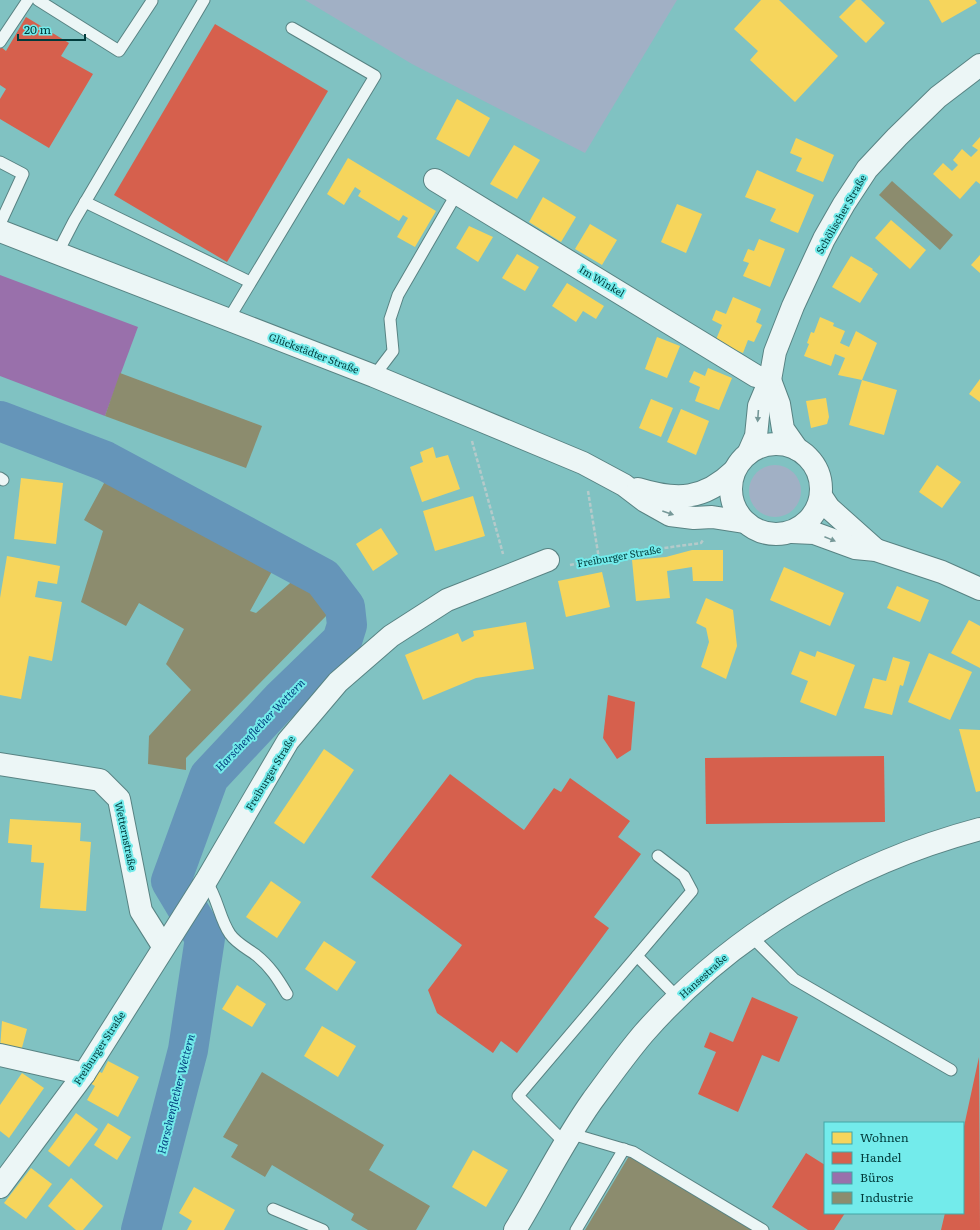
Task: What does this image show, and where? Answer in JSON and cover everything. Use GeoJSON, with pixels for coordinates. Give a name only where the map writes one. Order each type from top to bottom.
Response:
{"type":"FeatureCollection","features":[{"type":"Feature","properties":{"kind":"street","name":"Schölischer Straße"},"geometry":{"type":"LineString","coordinates":[[749,452],[756,436],[759,406],[770,380],[775,352],[793,306],[824,238],[863,175],[897,137],[938,97],[980,65]]}},
{"type":"Feature","properties":{"kind":"street","name":"Im Winkel"},"geometry":{"type":"LineString","coordinates":[[435,180],[457,192],[756,376],[770,380]]}},
{"type":"Feature","properties":{"kind":"street","name":"Glückstädter Straße"},"geometry":{"type":"LineString","coordinates":[[0,231],[56,254],[374,376],[584,463],[624,485],[644,501],[670,515],[712,517],[744,522]]}},
{"type":"Feature","properties":{"kind":"street"},"geometry":{"type":"LineString","coordinates":[[770,380],[779,404],[783,429],[797,449],[808,458],[816,469],[821,482],[821,496],[812,516],[803,525],[792,532]]}},
{"type":"Feature","properties":{"kind":"street"},"geometry":{"type":"LineString","coordinates":[[797,449],[784,444],[770,444],[761,446],[749,452],[739,462],[734,470],[730,484],[731,498],[736,511],[744,522],[751,528],[764,533],[778,535],[792,532],[814,533],[855,548],[876,550],[942,572],[980,589]]}},
{"type":"Feature","properties":{"kind":"street","name":"Glückstädter Straße"},"geometry":{"type":"LineString","coordinates":[[624,485],[659,496],[672,497],[692,495],[714,487],[734,470]]}},
{"type":"Feature","properties":{"kind":"street"},"geometry":{"type":"LineString","coordinates":[[821,496],[829,508],[876,550]]}},
{"type":"Feature","properties":{"kind":"street","name":"Freiburger Straße"},"geometry":{"type":"LineString","coordinates":[[0,1187],[84,1074],[163,946],[206,881],[288,741],[338,682],[391,636],[447,600],[548,560]]}},
{"type":"Feature","properties":{"kind":"street","name":"Wetternstraße"},"geometry":{"type":"LineString","coordinates":[[0,764],[100,780],[119,799],[141,911],[163,946]]}},
{"type":"Feature","properties":{"kind":"street","name":"Hansestraße"},"geometry":{"type":"LineString","coordinates":[[515,1230],[591,1103],[644,1034],[678,998],[722,958],[776,918],[835,884],[941,839],[980,829]]}},
{"type":"Feature","properties":{"kind":"street"},"geometry":{"type":"LineString","coordinates":[[0,1055],[84,1074]]}},
{"type":"Feature","properties":{"kind":"lane"},"geometry":{"type":"LineString","coordinates":[[0,42],[28,0]]}},
{"type":"Feature","properties":{"kind":"lane"},"geometry":{"type":"LineString","coordinates":[[38,0],[119,51],[152,1]]}},
{"type":"Feature","properties":{"kind":"lane"},"geometry":{"type":"LineString","coordinates":[[56,254],[204,0]]}},
{"type":"Feature","properties":{"kind":"lane"},"geometry":{"type":"LineString","coordinates":[[228,320],[375,76],[292,28]]}},
{"type":"Feature","properties":{"kind":"lane"},"geometry":{"type":"LineString","coordinates":[[0,162],[24,174],[0,224]]}},
{"type":"Feature","properties":{"kind":"lane"},"geometry":{"type":"LineString","coordinates":[[374,376],[393,351],[390,319],[398,294],[457,192]]}},
{"type":"Feature","properties":{"kind":"lane"},"geometry":{"type":"LineString","coordinates":[[85,202],[250,282]]}},
{"type":"Feature","properties":{"kind":"lane"},"geometry":{"type":"LineString","coordinates":[[658,856],[684,876],[692,891],[518,1096],[569,1139],[633,1152],[763,1230]]}},
{"type":"Feature","properties":{"kind":"lane"},"geometry":{"type":"LineString","coordinates":[[206,881],[213,891],[224,924],[231,936],[258,956],[276,975],[287,994]]}},
{"type":"Feature","properties":{"kind":"lane"},"geometry":{"type":"LineString","coordinates":[[751,936],[794,980],[951,1070]]}},
{"type":"Feature","properties":{"kind":"lane"},"geometry":{"type":"LineString","coordinates":[[637,956],[678,998]]}},
{"type":"Feature","properties":{"kind":"lane"},"geometry":{"type":"LineString","coordinates":[[576,1230],[624,1150]]}},
{"type":"Feature","properties":{"kind":"lane"},"geometry":{"type":"LineString","coordinates":[[273,1209],[323,1230]]}},
{"type":"Feature","properties":{"kind":"path"},"geometry":{"type":"LineString","coordinates":[[470,415],[472,440],[504,557],[511,574]]}},
{"type":"Feature","properties":{"kind":"path"},"geometry":{"type":"LineString","coordinates":[[588,491],[599,559]]}},
{"type":"Feature","properties":{"kind":"path","name":"Freiburger Straße"},"geometry":{"type":"LineString","coordinates":[[548,560],[567,565],[627,553],[701,543],[704,540],[700,517]]}},
{"type":"Feature","properties":{"kind":"shaded area"},"geometry":{"type":"Polygon","coordinates":[[[305,0],[677,0],[585,153],[412,64],[305,0]]]}},
{"type":"Feature","properties":{"kind":"shaded area"},"geometry":{"type":"Polygon","coordinates":[[[775,465],[785,467],[793,473],[799,481],[801,491],[799,501],[793,509],[785,515],[775,517],[765,515],[757,509],[751,501],[749,491],[751,481],[757,473],[765,467],[775,465]]]}},
{"type":"Feature","properties":{"kind":"building: Wohnen"},"geometry":{"type":"Polygon","coordinates":[[[761,0],[779,0],[838,56],[795,102],[750,60],[758,51],[734,29],[761,0]]]}},
{"type":"Feature","properties":{"kind":"building: Wohnen"},"geometry":{"type":"Polygon","coordinates":[[[856,0],[861,0],[885,23],[866,43],[839,17],[856,0]]]}},
{"type":"Feature","properties":{"kind":"building: Wohnen"},"geometry":{"type":"Polygon","coordinates":[[[929,0],[975,0],[977,3],[942,23],[929,0]]]}},
{"type":"Feature","properties":{"kind":"building: Wohnen"},"geometry":{"type":"Polygon","coordinates":[[[457,99],[490,118],[469,157],[436,139],[457,99]]]}},
{"type":"Feature","properties":{"kind":"building: Wohnen"},"geometry":{"type":"Polygon","coordinates":[[[980,137],[980,184],[976,181],[960,199],[933,174],[943,163],[952,171],[958,165],[953,160],[962,149],[971,157],[978,150],[972,146],[980,137]]]}},
{"type":"Feature","properties":{"kind":"building: Wohnen"},"geometry":{"type":"Polygon","coordinates":[[[796,138],[834,155],[823,182],[796,171],[802,158],[790,153],[796,138]]]}},
{"type":"Feature","properties":{"kind":"building: Wohnen"},"geometry":{"type":"Polygon","coordinates":[[[514,145],[540,160],[517,199],[490,184],[514,145]]]}},
{"type":"Feature","properties":{"kind":"building: Wohnen"},"geometry":{"type":"Polygon","coordinates":[[[348,158],[436,211],[415,247],[397,237],[408,218],[403,215],[399,221],[358,196],[361,191],[355,187],[344,205],[327,194],[348,158]]]}},
{"type":"Feature","properties":{"kind":"building: Wohnen"},"geometry":{"type":"Polygon","coordinates":[[[757,170],[814,195],[798,233],[770,221],[776,209],[745,197],[757,170]]]}},
{"type":"Feature","properties":{"kind":"building: Wohnen"},"geometry":{"type":"Polygon","coordinates":[[[543,197],[576,217],[561,242],[529,222],[543,197]]]}},
{"type":"Feature","properties":{"kind":"building: Wohnen"},"geometry":{"type":"Polygon","coordinates":[[[677,204],[702,214],[686,253],[661,242],[677,204]]]}},
{"type":"Feature","properties":{"kind":"building: Wohnen"},"geometry":{"type":"Polygon","coordinates":[[[891,220],[926,250],[910,269],[875,238],[891,220]]]}},
{"type":"Feature","properties":{"kind":"building: Wohnen"},"geometry":{"type":"Polygon","coordinates":[[[590,224],[617,240],[602,265],[575,249],[590,224]]]}},
{"type":"Feature","properties":{"kind":"building: Wohnen"},"geometry":{"type":"Polygon","coordinates":[[[469,226],[493,237],[478,262],[456,248],[469,226]]]}},
{"type":"Feature","properties":{"kind":"building: Wohnen"},"geometry":{"type":"Polygon","coordinates":[[[759,239],[785,249],[770,287],[743,276],[749,263],[743,261],[748,249],[754,251],[759,239]]]}},
{"type":"Feature","properties":{"kind":"building: Wohnen"},"geometry":{"type":"Polygon","coordinates":[[[517,254],[539,267],[525,291],[502,278],[517,254]]]}},
{"type":"Feature","properties":{"kind":"building: Wohnen"},"geometry":{"type":"Polygon","coordinates":[[[980,255],[980,273],[971,265],[980,255]]]}},
{"type":"Feature","properties":{"kind":"building: Wohnen"},"geometry":{"type":"Polygon","coordinates":[[[851,256],[873,269],[872,270],[878,274],[860,303],[832,287],[851,256]]]}},
{"type":"Feature","properties":{"kind":"building: Wohnen"},"geometry":{"type":"Polygon","coordinates":[[[567,283],[604,306],[596,319],[583,311],[576,322],[552,306],[567,283]]]}},
{"type":"Feature","properties":{"kind":"building: Wohnen"},"geometry":{"type":"Polygon","coordinates":[[[733,297],[761,309],[756,322],[762,325],[754,342],[748,340],[743,353],[715,342],[722,325],[712,320],[716,310],[726,314],[733,297]]]}},
{"type":"Feature","properties":{"kind":"building: Wohnen"},"geometry":{"type":"Polygon","coordinates":[[[820,317],[834,323],[833,326],[845,331],[840,343],[849,347],[856,331],[877,343],[862,380],[838,375],[845,358],[835,354],[831,366],[804,356],[809,344],[807,343],[811,332],[814,333],[820,317]]]}},
{"type":"Feature","properties":{"kind":"building: Wohnen"},"geometry":{"type":"Polygon","coordinates":[[[657,337],[680,346],[667,378],[645,369],[657,337]]]}},
{"type":"Feature","properties":{"kind":"building: Wohnen"},"geometry":{"type":"Polygon","coordinates":[[[708,368],[732,378],[719,410],[695,401],[700,387],[689,382],[694,371],[705,376],[708,368]]]}},
{"type":"Feature","properties":{"kind":"building: Wohnen"},"geometry":{"type":"Polygon","coordinates":[[[980,379],[980,402],[969,394],[980,379]]]}},
{"type":"Feature","properties":{"kind":"building: Wohnen"},"geometry":{"type":"Polygon","coordinates":[[[862,380],[897,390],[884,435],[849,425],[862,380]]]}},
{"type":"Feature","properties":{"kind":"building: Wohnen"},"geometry":{"type":"Polygon","coordinates":[[[826,398],[829,417],[827,424],[811,428],[806,401],[826,398]]]}},
{"type":"Feature","properties":{"kind":"building: Wohnen"},"geometry":{"type":"Polygon","coordinates":[[[651,399],[673,408],[661,437],[639,428],[651,399]]]}},
{"type":"Feature","properties":{"kind":"building: Wohnen"},"geometry":{"type":"Polygon","coordinates":[[[681,409],[709,421],[696,455],[667,442],[681,409]]]}},
{"type":"Feature","properties":{"kind":"building: Wohnen"},"geometry":{"type":"Polygon","coordinates":[[[433,447],[436,458],[448,455],[460,489],[422,502],[410,467],[423,462],[420,452],[433,447]]]}},
{"type":"Feature","properties":{"kind":"building: Wohnen"},"geometry":{"type":"Polygon","coordinates":[[[937,465],[961,482],[942,508],[919,492],[937,465]]]}},
{"type":"Feature","properties":{"kind":"building: Wohnen"},"geometry":{"type":"Polygon","coordinates":[[[21,478],[63,483],[56,544],[14,539],[21,478]]]}},
{"type":"Feature","properties":{"kind":"building: Wohnen"},"geometry":{"type":"Polygon","coordinates":[[[473,496],[485,536],[435,551],[423,511],[473,496]]]}},
{"type":"Feature","properties":{"kind":"building: Wohnen"},"geometry":{"type":"Polygon","coordinates":[[[381,528],[398,554],[373,571],[356,544],[381,528]]]}},
{"type":"Feature","properties":{"kind":"building: Wohnen"},"geometry":{"type":"Polygon","coordinates":[[[692,550],[723,550],[723,581],[693,581],[692,567],[667,571],[670,598],[636,601],[632,560],[666,557],[692,550]]]}},
{"type":"Feature","properties":{"kind":"building: Wohnen"},"geometry":{"type":"Polygon","coordinates":[[[7,556],[60,566],[57,584],[38,581],[35,597],[62,602],[52,661],[29,656],[21,699],[0,695],[0,598],[7,556]]]}},
{"type":"Feature","properties":{"kind":"building: Wohnen"},"geometry":{"type":"Polygon","coordinates":[[[784,567],[844,593],[830,626],[770,600],[784,567]]]}},
{"type":"Feature","properties":{"kind":"building: Wohnen"},"geometry":{"type":"Polygon","coordinates":[[[602,572],[610,607],[566,617],[558,581],[602,572]]]}},
{"type":"Feature","properties":{"kind":"building: Wohnen"},"geometry":{"type":"Polygon","coordinates":[[[897,586],[929,600],[920,622],[887,608],[897,586]]]}},
{"type":"Feature","properties":{"kind":"building: Wohnen"},"geometry":{"type":"Polygon","coordinates":[[[706,598],[733,610],[737,646],[726,679],[701,667],[709,642],[706,628],[696,623],[706,598]]]}},
{"type":"Feature","properties":{"kind":"building: Wohnen"},"geometry":{"type":"Polygon","coordinates":[[[969,620],[980,626],[980,668],[951,653],[969,620]]]}},
{"type":"Feature","properties":{"kind":"building: Wohnen"},"geometry":{"type":"Polygon","coordinates":[[[526,622],[534,669],[476,678],[423,700],[405,655],[458,633],[462,642],[474,636],[473,631],[526,622]]]}},
{"type":"Feature","properties":{"kind":"building: Wohnen"},"geometry":{"type":"Polygon","coordinates":[[[800,651],[815,657],[817,651],[855,665],[836,716],[800,702],[808,681],[791,674],[800,651]]]}},
{"type":"Feature","properties":{"kind":"building: Wohnen"},"geometry":{"type":"Polygon","coordinates":[[[929,653],[972,672],[950,720],[908,702],[929,653]]]}},
{"type":"Feature","properties":{"kind":"building: Wohnen"},"geometry":{"type":"Polygon","coordinates":[[[893,657],[910,662],[903,686],[900,685],[892,715],[864,708],[873,678],[886,681],[893,657]]]}},
{"type":"Feature","properties":{"kind":"building: Wohnen"},"geometry":{"type":"Polygon","coordinates":[[[959,729],[980,730],[980,791],[976,792],[959,729]]]}},
{"type":"Feature","properties":{"kind":"building: Wohnen"},"geometry":{"type":"Polygon","coordinates":[[[324,749],[354,770],[304,844],[274,823],[324,749]]]}},
{"type":"Feature","properties":{"kind":"building: Wohnen"},"geometry":{"type":"Polygon","coordinates":[[[10,819],[81,823],[80,841],[91,842],[86,911],[40,908],[44,863],[31,862],[32,845],[8,843],[10,819]]]}},
{"type":"Feature","properties":{"kind":"building: Wohnen"},"geometry":{"type":"Polygon","coordinates":[[[271,881],[301,902],[277,938],[246,917],[271,881]]]}},
{"type":"Feature","properties":{"kind":"building: Wohnen"},"geometry":{"type":"Polygon","coordinates":[[[324,941],[356,962],[337,991],[305,969],[324,941]]]}},
{"type":"Feature","properties":{"kind":"building: Wohnen"},"geometry":{"type":"Polygon","coordinates":[[[237,985],[266,1004],[252,1027],[222,1009],[237,985]]]}},
{"type":"Feature","properties":{"kind":"building: Wohnen"},"geometry":{"type":"Polygon","coordinates":[[[2,1021],[27,1029],[20,1055],[0,1049],[2,1021]]]}},
{"type":"Feature","properties":{"kind":"building: Wohnen"},"geometry":{"type":"Polygon","coordinates":[[[322,1026],[356,1046],[338,1077],[304,1056],[322,1026]]]}},
{"type":"Feature","properties":{"kind":"building: Wohnen"},"geometry":{"type":"Polygon","coordinates":[[[108,1061],[139,1077],[118,1117],[87,1100],[95,1086],[90,1083],[96,1070],[102,1073],[108,1061]]]}},
{"type":"Feature","properties":{"kind":"building: Wohnen"},"geometry":{"type":"Polygon","coordinates":[[[22,1073],[44,1088],[9,1138],[0,1131],[0,1105],[22,1073]]]}},
{"type":"Feature","properties":{"kind":"building: Wohnen"},"geometry":{"type":"Polygon","coordinates":[[[76,1113],[98,1129],[69,1167],[48,1151],[76,1113]]]}},
{"type":"Feature","properties":{"kind":"building: Wohnen"},"geometry":{"type":"Polygon","coordinates":[[[108,1123],[131,1137],[117,1160],[94,1145],[108,1123]]]}},
{"type":"Feature","properties":{"kind":"building: Wohnen"},"geometry":{"type":"Polygon","coordinates":[[[473,1150],[508,1170],[486,1207],[452,1187],[473,1150]]]}},
{"type":"Feature","properties":{"kind":"building: Wohnen"},"geometry":{"type":"Polygon","coordinates":[[[31,1168],[52,1184],[26,1219],[4,1203],[31,1168]]]}},
{"type":"Feature","properties":{"kind":"building: Wohnen"},"geometry":{"type":"Polygon","coordinates":[[[71,1178],[103,1206],[83,1230],[76,1230],[48,1206],[71,1178]]]}},
{"type":"Feature","properties":{"kind":"building: Wohnen"},"geometry":{"type":"Polygon","coordinates":[[[194,1187],[235,1210],[224,1230],[187,1230],[192,1221],[179,1213],[194,1187]]]}},
{"type":"Feature","properties":{"kind":"building: Handel"},"geometry":{"type":"Polygon","coordinates":[[[26,17],[69,43],[61,56],[93,74],[49,148],[0,119],[0,99],[6,89],[0,85],[0,49],[1,47],[6,51],[26,17]]]}},
{"type":"Feature","properties":{"kind":"building: Handel"},"geometry":{"type":"Polygon","coordinates":[[[215,24],[328,91],[227,262],[114,195],[215,24]]]}},
{"type":"Feature","properties":{"kind":"building: Handel"},"geometry":{"type":"Polygon","coordinates":[[[608,695],[635,702],[631,750],[617,759],[603,738],[608,695]]]}},
{"type":"Feature","properties":{"kind":"building: Handel"},"geometry":{"type":"Polygon","coordinates":[[[884,756],[885,822],[706,824],[705,758],[884,756]]]}},
{"type":"Feature","properties":{"kind":"building: Handel"},"geometry":{"type":"Polygon","coordinates":[[[450,774],[524,830],[554,788],[561,792],[570,778],[630,821],[618,837],[641,854],[594,917],[609,928],[517,1053],[501,1041],[493,1053],[437,1013],[428,990],[462,945],[371,877],[450,774]]]}},
{"type":"Feature","properties":{"kind":"building: Handel"},"geometry":{"type":"Polygon","coordinates":[[[752,997],[798,1017],[779,1062],[762,1055],[738,1112],[698,1094],[716,1052],[704,1047],[710,1032],[733,1042],[752,997]]]}},
{"type":"Feature","properties":{"kind":"building: Handel"},"geometry":{"type":"Polygon","coordinates":[[[979,1057],[980,1230],[941,1230],[945,1214],[964,1214],[964,1126],[979,1057]]]}},
{"type":"Feature","properties":{"kind":"building: Handel"},"geometry":{"type":"Polygon","coordinates":[[[806,1153],[824,1164],[824,1214],[844,1214],[834,1230],[808,1230],[772,1207],[806,1153]]]}},
{"type":"Feature","properties":{"kind":"building: Büros"},"geometry":{"type":"Polygon","coordinates":[[[0,275],[138,327],[105,416],[0,376],[0,275]]]}},
{"type":"Feature","properties":{"kind":"building: Industrie"},"geometry":{"type":"Polygon","coordinates":[[[892,181],[953,235],[940,250],[879,195],[892,181]]]}},
{"type":"Feature","properties":{"kind":"building: Industrie"},"geometry":{"type":"Polygon","coordinates":[[[120,373],[262,426],[246,468],[105,416],[120,373]]]}},
{"type":"Feature","properties":{"kind":"building: Industrie"},"geometry":{"type":"Polygon","coordinates":[[[109,474],[275,566],[250,611],[256,613],[297,577],[329,613],[186,758],[186,770],[148,764],[149,736],[191,690],[166,664],[184,629],[139,603],[126,626],[81,602],[103,531],[84,520],[109,474]]]}},
{"type":"Feature","properties":{"kind":"building: Industrie"},"geometry":{"type":"Polygon","coordinates":[[[262,1072],[384,1145],[369,1170],[430,1206],[416,1230],[368,1230],[351,1220],[354,1214],[272,1165],[265,1177],[231,1157],[238,1145],[223,1137],[262,1072]]]}},
{"type":"Feature","properties":{"kind":"building: Industrie"},"geometry":{"type":"Polygon","coordinates":[[[629,1156],[752,1230],[585,1230],[629,1156]]]}},
{"type":"Feature","properties":{"kind":"waterway","name":"Harschenflether Wettern"},"geometry":{"type":"LineString","coordinates":[[0,421],[105,461],[323,578],[345,607],[347,625],[342,641],[281,700],[209,777],[171,881],[205,938],[188,1050],[141,1230]]}}]}
